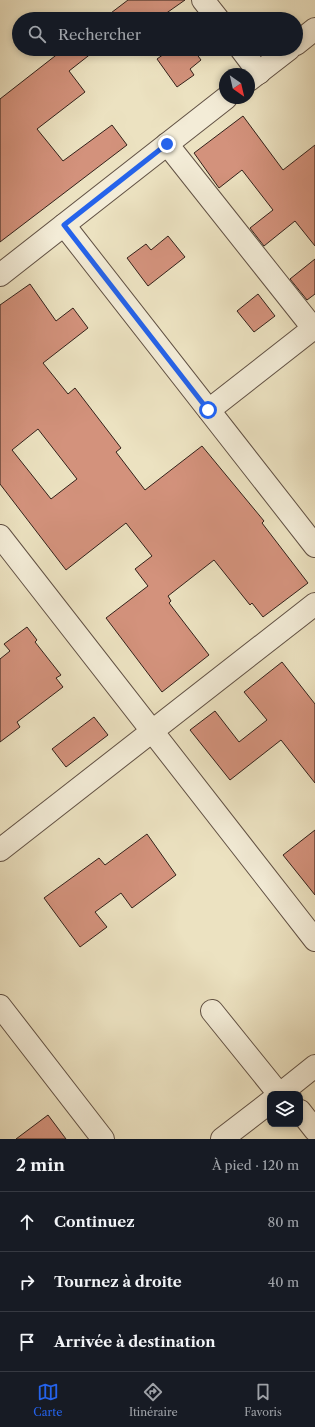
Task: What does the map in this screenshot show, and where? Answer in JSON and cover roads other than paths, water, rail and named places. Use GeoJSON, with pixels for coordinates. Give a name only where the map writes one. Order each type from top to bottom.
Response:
{"type":"FeatureCollection","features":[{"type":"Feature","properties":{"kind":"street"},"geometry":{"type":"LineString","coordinates":[[203,0],[212,12]]}},
{"type":"Feature","properties":{"kind":"street"},"geometry":{"type":"LineString","coordinates":[[303,38],[315,29]]}},
{"type":"Feature","properties":{"kind":"street"},"geometry":{"type":"LineString","coordinates":[[244,56],[250,68]]}},
{"type":"Feature","properties":{"kind":"street"},"geometry":{"type":"LineString","coordinates":[[255,75],[280,56]]}},
{"type":"Feature","properties":{"kind":"street"},"geometry":{"type":"LineString","coordinates":[[0,274],[219,103]]}},
{"type":"Feature","properties":{"kind":"street"},"geometry":{"type":"LineString","coordinates":[[167,144],[314,328],[208,410]]}},
{"type":"Feature","properties":{"kind":"street"},"geometry":{"type":"LineString","coordinates":[[64,225],[315,546]]}},
{"type":"Feature","properties":{"kind":"street"},"geometry":{"type":"LineString","coordinates":[[0,536],[7,558],[152,731],[315,940]]}},
{"type":"Feature","properties":{"kind":"street"},"geometry":{"type":"LineString","coordinates":[[0,850],[315,604]]}},
{"type":"Feature","properties":{"kind":"street"},"geometry":{"type":"LineString","coordinates":[[212,1010],[277,1091]]}},
{"type":"Feature","properties":{"kind":"street"},"geometry":{"type":"LineString","coordinates":[[1,1011],[103,1139]]}},
{"type":"Feature","properties":{"kind":"street"},"geometry":{"type":"LineString","coordinates":[[285,1091],[315,1066]]}},
{"type":"Feature","properties":{"kind":"street"},"geometry":{"type":"LineString","coordinates":[[222,1139],[267,1105]]}},
{"type":"Feature","properties":{"kind":"street"},"geometry":{"type":"LineString","coordinates":[[303,1115],[315,1130]]}}]}
